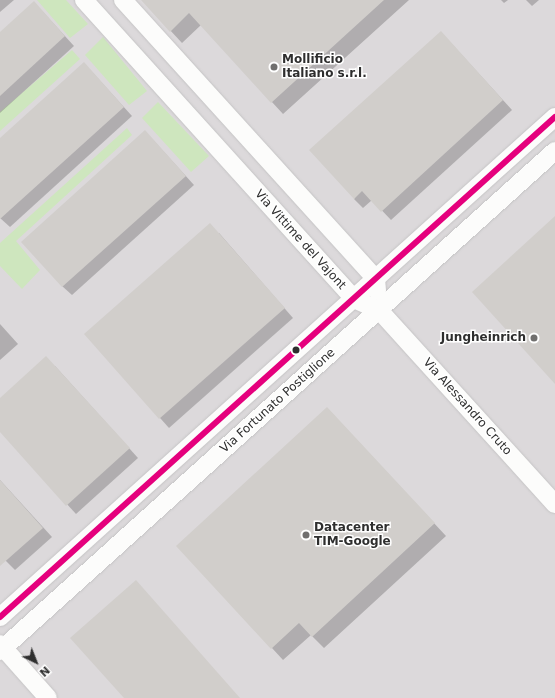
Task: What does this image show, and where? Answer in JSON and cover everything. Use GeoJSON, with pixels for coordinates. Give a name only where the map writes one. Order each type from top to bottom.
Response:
{"type":"FeatureCollection","features":[{"type":"Feature","properties":{"kind":"street","name":"Via Vittime del Vajont"},"geometry":{"type":"LineString","coordinates":[[84,0],[354,299],[379,310]]}},
{"type":"Feature","properties":{"kind":"street"},"geometry":{"type":"LineString","coordinates":[[123,0],[376,279],[379,310]]}},
{"type":"Feature","properties":{"kind":"street"},"geometry":{"type":"LineString","coordinates":[[193,121],[215,102]]}},
{"type":"Feature","properties":{"kind":"street","name":"Via Fortunato Postiglione"},"geometry":{"type":"LineString","coordinates":[[0,617],[555,117]]}},
{"type":"Feature","properties":{"kind":"street","name":"Via Fortunato Postiglione"},"geometry":{"type":"LineString","coordinates":[[1,648],[555,151]]}},
{"type":"Feature","properties":{"kind":"street","name":"Via Alessandro Cruto"},"geometry":{"type":"LineString","coordinates":[[379,310],[555,504]]}},
{"type":"Feature","properties":{"kind":"street"},"geometry":{"type":"LineString","coordinates":[[1,648],[48,698]]}},
{"type":"Feature","properties":{"kind":"shaded area"},"geometry":{"type":"Polygon","coordinates":[[[0,0],[555,0],[555,698],[0,698],[0,0]]]}},
{"type":"Feature","properties":{"kind":"green space"},"geometry":{"type":"Polygon","coordinates":[[[37,0],[66,0],[88,24],[70,38],[37,0]]]}},
{"type":"Feature","properties":{"kind":"green space"},"geometry":{"type":"Polygon","coordinates":[[[103,37],[147,91],[129,105],[85,55],[103,37]]]}},
{"type":"Feature","properties":{"kind":"green space"},"geometry":{"type":"Polygon","coordinates":[[[72,50],[80,59],[0,131],[0,112],[72,50]]]}},
{"type":"Feature","properties":{"kind":"green space"},"geometry":{"type":"Polygon","coordinates":[[[158,102],[209,156],[191,172],[142,118],[158,102]]]}},
{"type":"Feature","properties":{"kind":"green space"},"geometry":{"type":"Polygon","coordinates":[[[127,128],[132,135],[16,241],[40,270],[22,289],[0,266],[0,243],[127,128]]]}},
{"type":"Feature","properties":{"kind":"building","name":"Mollificio Italiano s.r.l."},"geometry":{"type":"Polygon","coordinates":[[[141,0],[384,0],[271,103],[189,13],[170,32],[141,0]]]}},
{"type":"Feature","properties":{"kind":"building"},"geometry":{"type":"Polygon","coordinates":[[[34,1],[65,36],[0,96],[0,32],[34,1]]]}},
{"type":"Feature","properties":{"kind":"building"},"geometry":{"type":"Polygon","coordinates":[[[441,31],[503,100],[381,212],[362,191],[354,199],[309,150],[441,31]]]}},
{"type":"Feature","properties":{"kind":"building"},"geometry":{"type":"Polygon","coordinates":[[[84,62],[124,107],[0,219],[0,138],[84,62]]]}},
{"type":"Feature","properties":{"kind":"building"},"geometry":{"type":"Polygon","coordinates":[[[145,130],[186,176],[62,287],[21,242],[145,130]]]}},
{"type":"Feature","properties":{"kind":"building","name":"Jungheinrich"},"geometry":{"type":"Polygon","coordinates":[[[555,216],[555,384],[472,292],[555,216]]]}},
{"type":"Feature","properties":{"kind":"building"},"geometry":{"type":"Polygon","coordinates":[[[210,223],[285,308],[159,419],[84,334],[210,223]]]}},
{"type":"Feature","properties":{"kind":"building"},"geometry":{"type":"Polygon","coordinates":[[[46,356],[130,448],[66,506],[0,432],[0,398],[46,356]]]}},
{"type":"Feature","properties":{"kind":"building","name":"Datacenter TIM-Google"},"geometry":{"type":"Polygon","coordinates":[[[327,407],[435,523],[312,637],[299,623],[271,649],[176,546],[327,407]]]}},
{"type":"Feature","properties":{"kind":"building"},"geometry":{"type":"Polygon","coordinates":[[[0,480],[43,528],[0,566],[0,480]]]}},
{"type":"Feature","properties":{"kind":"building"},"geometry":{"type":"Polygon","coordinates":[[[136,580],[240,698],[124,698],[70,638],[136,580]]]}},
{"type":"Feature","properties":{"kind":"transit line"},"geometry":{"type":"LineString","coordinates":[[0,617],[555,117]]}},
{"type":"Feature","properties":{"kind":"place","name":"Mollificio Italiano s.r.l."},"geometry":{"type":"Point","coordinates":[274,67]}},
{"type":"Feature","properties":{"kind":"place","name":"Jungheinrich"},"geometry":{"type":"Point","coordinates":[534,338]}},
{"type":"Feature","properties":{"kind":"place","name":"Datacenter TIM-Google"},"geometry":{"type":"Point","coordinates":[306,535]}}]}
